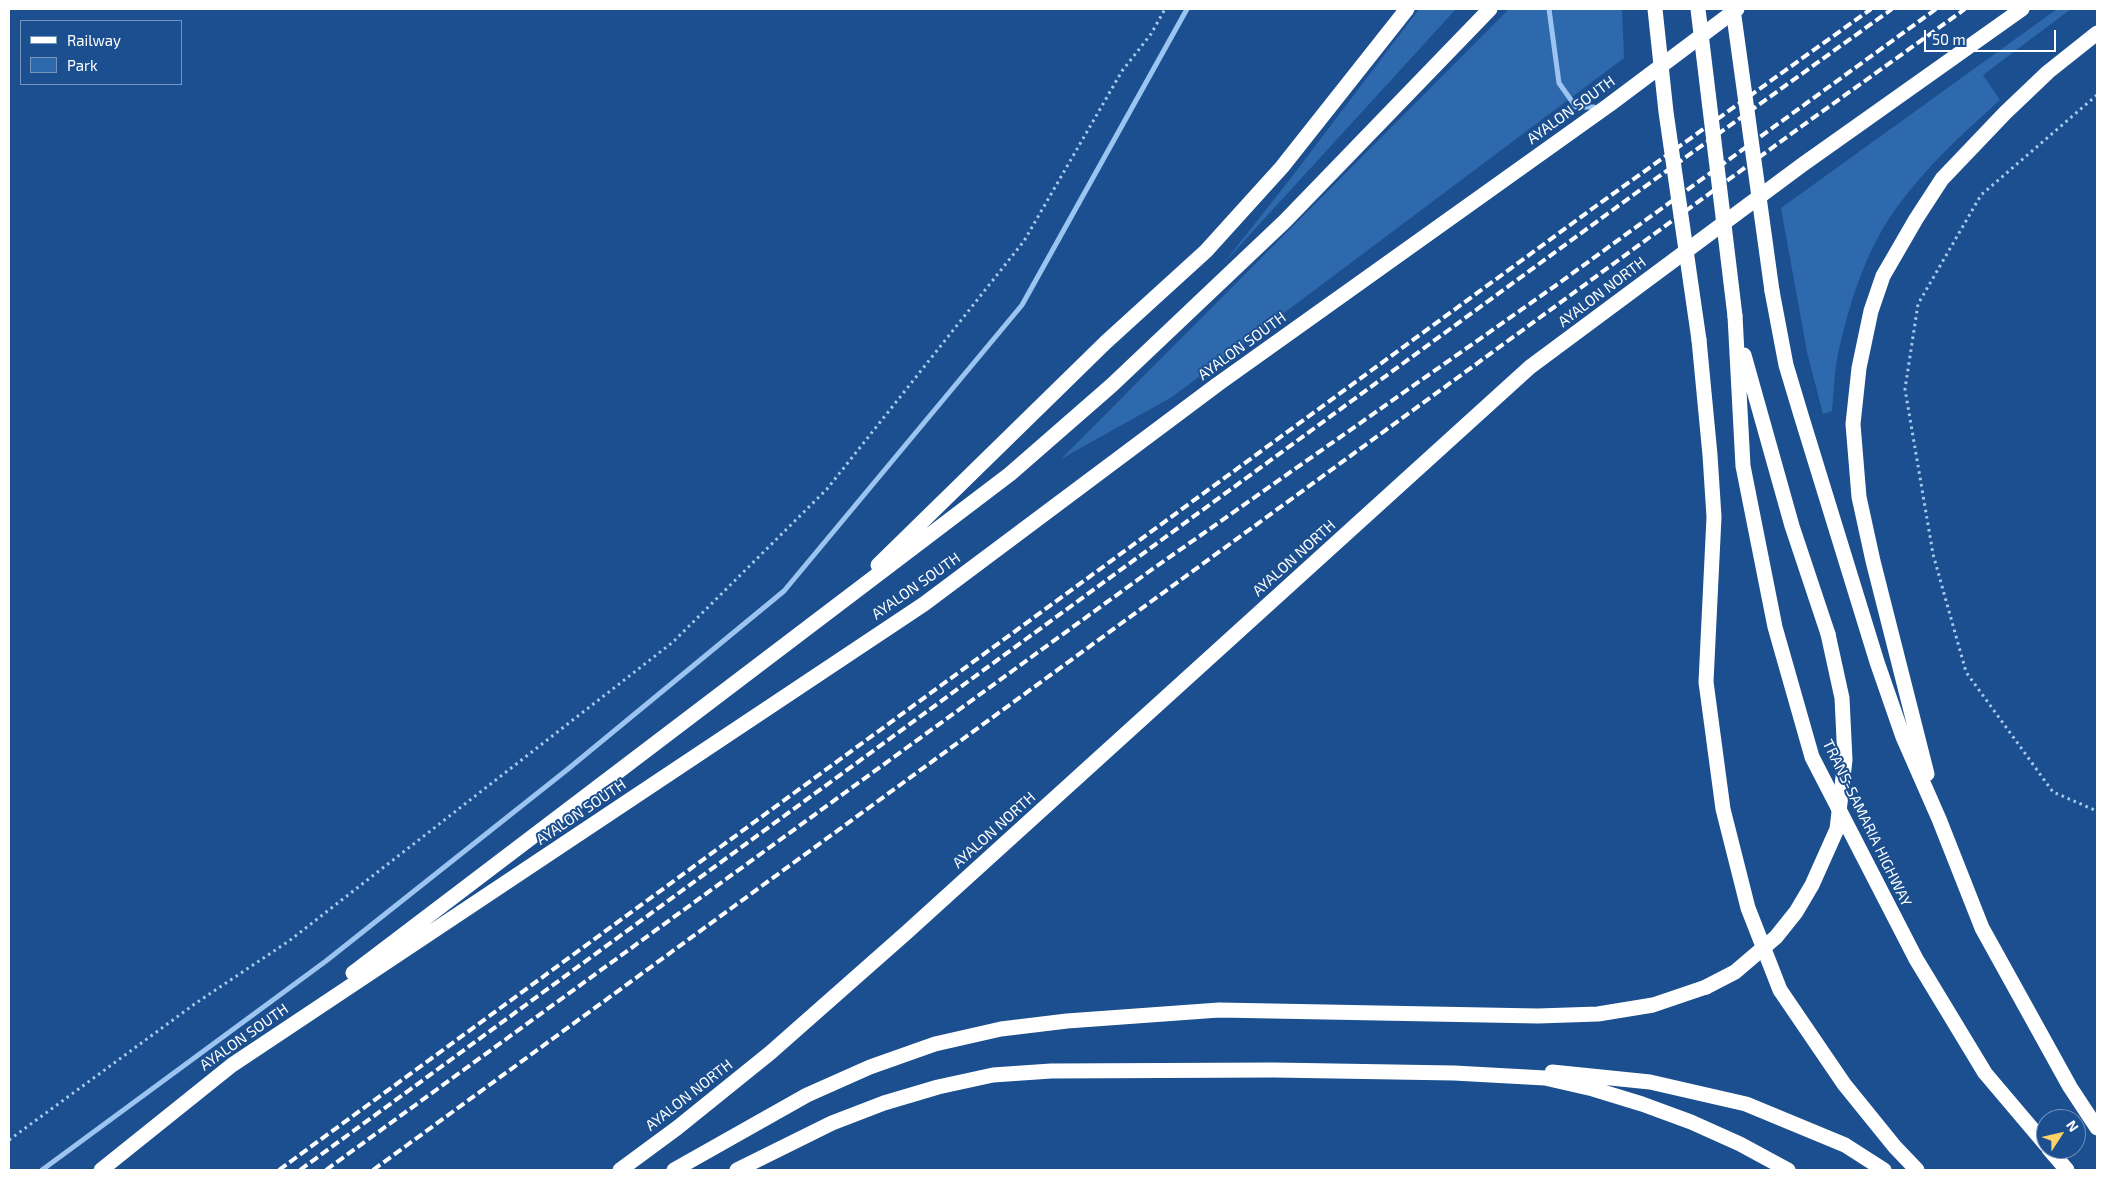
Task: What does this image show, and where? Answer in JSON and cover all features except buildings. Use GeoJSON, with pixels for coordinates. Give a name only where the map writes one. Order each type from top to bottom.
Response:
{"type":"FeatureCollection","features":[{"type":"Feature","properties":{"kind":"highway"},"geometry":{"type":"LineString","coordinates":[[831,611],[1106,342],[1206,251],[1282,167],[1406,9]]}},
{"type":"Feature","properties":{"kind":"highway"},"geometry":{"type":"LineString","coordinates":[[232,1064],[1010,474],[1112,385],[1285,221],[1490,9]]}},
{"type":"Feature","properties":{"kind":"highway"},"geometry":{"type":"LineString","coordinates":[[1655,9],[1666,112],[1698,340],[1710,455],[1714,517],[1706,682],[1722,809],[1748,908],[1780,990],[1844,1084],[1895,1147],[1917,1170]]}},
{"type":"Feature","properties":{"kind":"highway","name":"TRANS-SAMARIA HIGHWAY"},"geometry":{"type":"LineString","coordinates":[[1698,9],[1735,322],[1743,466],[1775,627],[1812,758],[1926,975],[1985,1073],[2036,1133]]}},
{"type":"Feature","properties":{"kind":"highway"},"geometry":{"type":"LineString","coordinates":[[1733,9],[1772,291],[1786,365],[1874,652],[1903,737],[1939,819],[1982,928],[2070,1088],[2097,1128]]}},
{"type":"Feature","properties":{"kind":"highway","name":"AYALON SOUTH"},"geometry":{"type":"LineString","coordinates":[[101,1170],[232,1064],[924,604],[1218,384],[1609,105],[1738,9]]}},
{"type":"Feature","properties":{"kind":"highway","name":"AYALON NORTH"},"geometry":{"type":"LineString","coordinates":[[620,1170],[678,1128],[777,1047],[914,926],[1530,367],[1802,165],[2022,9]]}},
{"type":"Feature","properties":{"kind":"highway"},"geometry":{"type":"LineString","coordinates":[[1939,819],[1873,561],[1859,496],[1853,424],[1861,358],[1870,311],[1884,276],[1916,218],[1942,180],[2034,85],[2097,33]]}},
{"type":"Feature","properties":{"kind":"highway"},"geometry":{"type":"LineString","coordinates":[[674,1170],[807,1095],[870,1067],[935,1044],[1001,1029],[1067,1021],[1219,1010],[1538,1016],[1598,1014],[1653,1005],[1706,987],[1735,972],[1776,937],[1796,912],[1812,885],[1836,829],[1845,760],[1842,698],[1828,634],[1792,526],[1735,322]]}},
{"type":"Feature","properties":{"kind":"highway"},"geometry":{"type":"LineString","coordinates":[[737,1170],[832,1124],[884,1103],[938,1087],[993,1075],[1051,1072],[1274,1070],[1545,1078],[1593,1089],[1691,1122],[1740,1144],[1788,1170]]}},
{"type":"Feature","properties":{"kind":"highway"},"geometry":{"type":"LineString","coordinates":[[1423,1073],[1538,1070],[1650,1082],[1746,1104],[1845,1145],[1884,1170]]}},
{"type":"Feature","properties":{"kind":"highway"},"geometry":{"type":"LineString","coordinates":[[2058,1159],[2067,1170]]}},
{"type":"Feature","properties":{"kind":"path"},"geometry":{"type":"LineString","coordinates":[[9,1140],[196,1003],[289,941],[673,642],[827,489],[1024,241],[1122,71],[1151,34],[1165,9]]}},
{"type":"Feature","properties":{"kind":"path"},"geometry":{"type":"LineString","coordinates":[[2097,95],[1981,195],[1918,304],[1904,389],[1933,554],[1966,672],[2053,792],[2097,811]]}},
{"type":"Feature","properties":{"kind":"green space"},"geometry":{"type":"Polygon","coordinates":[[[1419,9],[1456,9],[1223,264],[1294,174],[1419,9]]]}},
{"type":"Feature","properties":{"kind":"green space"},"geometry":{"type":"Polygon","coordinates":[[[1509,9],[1622,9],[1624,58],[1172,397],[1061,459],[1509,9]]]}},
{"type":"Feature","properties":{"kind":"green space"},"geometry":{"type":"Polygon","coordinates":[[[2057,9],[2071,9],[1983,75],[2000,100],[1933,164],[1886,223],[1876,241],[1853,297],[1837,361],[1832,411],[1823,414],[1807,352],[1781,208],[2057,9]]]}},
{"type":"Feature","properties":{"kind":"waterway"},"geometry":{"type":"LineString","coordinates":[[42,1170],[326,961],[568,769],[784,591],[1022,305],[1187,9]]}},
{"type":"Feature","properties":{"kind":"waterway"},"geometry":{"type":"LineString","coordinates":[[1549,9],[1559,83],[1576,107],[1594,107]]}},
{"type":"Feature","properties":{"kind":"railway"},"geometry":{"type":"LineString","coordinates":[[279,1170],[1596,206],[1871,9]]}},
{"type":"Feature","properties":{"kind":"railway"},"geometry":{"type":"LineString","coordinates":[[300,1170],[1636,193],[1892,9]]}},
{"type":"Feature","properties":{"kind":"railway"},"geometry":{"type":"LineString","coordinates":[[326,1170],[1147,573],[1555,286],[1936,9]]}},
{"type":"Feature","properties":{"kind":"railway"},"geometry":{"type":"LineString","coordinates":[[373,1170],[1802,126],[1965,9]]}}]}
